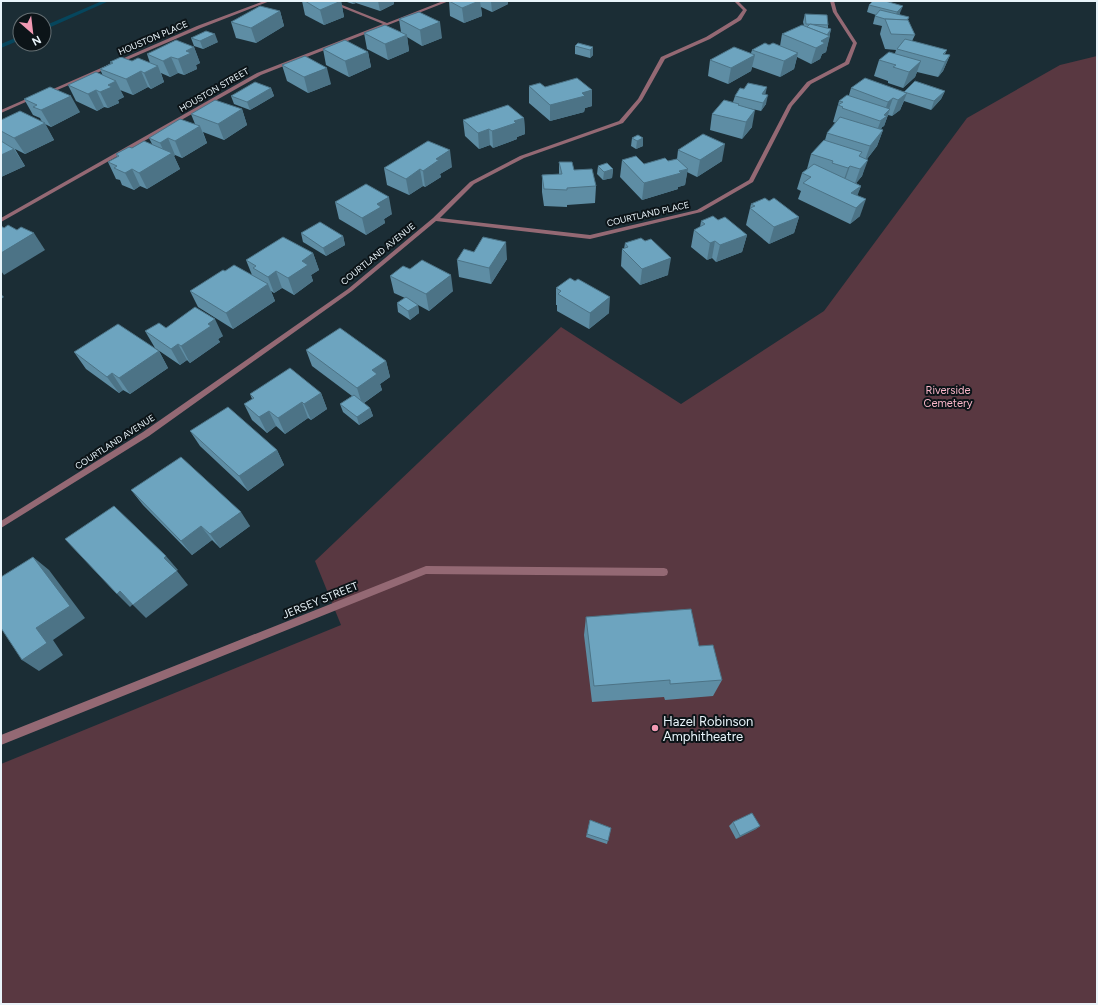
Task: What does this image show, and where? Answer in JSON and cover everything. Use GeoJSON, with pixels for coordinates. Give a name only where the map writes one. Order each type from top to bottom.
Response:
{"type":"FeatureCollection","features":[{"type":"Feature","properties":{"kind":"street","name":"HOUSTON PLACE"},"geometry":{"type":"LineString","coordinates":[[1,112],[199,27],[268,1]]}},
{"type":"Feature","properties":{"kind":"street"},"geometry":{"type":"LineString","coordinates":[[328,1],[386,24]]}},
{"type":"Feature","properties":{"kind":"street","name":"HOUSTON STREET"},"geometry":{"type":"LineString","coordinates":[[1,220],[259,74],[447,1]]}},
{"type":"Feature","properties":{"kind":"street","name":"COURTLAND AVENUE"},"geometry":{"type":"LineString","coordinates":[[1,524],[165,420],[350,290],[435,219],[472,183],[522,157],[621,122],[640,100],[663,58],[708,38],[739,19],[745,10],[736,1]]}},
{"type":"Feature","properties":{"kind":"street","name":"COURTLAND PLACE"},"geometry":{"type":"LineString","coordinates":[[435,219],[590,237],[699,211],[751,181],[790,106],[809,83],[847,63],[855,43],[835,12],[832,1]]}},
{"type":"Feature","properties":{"kind":"street","name":"JERSEY STREET"},"geometry":{"type":"LineString","coordinates":[[1,740],[426,570],[664,572]]}},
{"type":"Feature","properties":{"kind":"green space","name":"Riverside Cemetery"},"geometry":{"type":"Polygon","coordinates":[[[1097,56],[1097,1004],[1,1004],[1,764],[341,625],[315,561],[561,327],[681,404],[824,311],[967,118],[1060,65],[1097,56]]]}},
{"type":"Feature","properties":{"kind":"building"},"geometry":{"type":"Polygon","coordinates":[[[305,1],[341,1],[320,10],[305,1]]]}},
{"type":"Feature","properties":{"kind":"building"},"geometry":{"type":"Polygon","coordinates":[[[449,1],[479,1],[462,8],[449,1]]]}},
{"type":"Feature","properties":{"kind":"building"},"geometry":{"type":"Polygon","coordinates":[[[873,1],[885,1],[903,6],[897,12],[869,5],[873,1]]]}},
{"type":"Feature","properties":{"kind":"building"},"geometry":{"type":"Polygon","coordinates":[[[260,6],[280,11],[251,28],[231,22],[260,6]]]}},
{"type":"Feature","properties":{"kind":"building"},"geometry":{"type":"Polygon","coordinates":[[[880,10],[909,17],[907,20],[885,19],[875,16],[880,10]]]}},
{"type":"Feature","properties":{"kind":"building"},"geometry":{"type":"Polygon","coordinates":[[[419,12],[440,22],[420,30],[399,19],[419,12]]]}},
{"type":"Feature","properties":{"kind":"building"},"geometry":{"type":"Polygon","coordinates":[[[805,14],[827,15],[828,25],[806,24],[805,14]]]}},
{"type":"Feature","properties":{"kind":"building"},"geometry":{"type":"Polygon","coordinates":[[[885,19],[908,20],[915,35],[891,34],[885,19]]]}},
{"type":"Feature","properties":{"kind":"building"},"geometry":{"type":"Polygon","coordinates":[[[810,24],[831,29],[827,35],[807,27],[810,24]]]}},
{"type":"Feature","properties":{"kind":"building"},"geometry":{"type":"Polygon","coordinates":[[[385,25],[407,35],[385,44],[364,33],[385,25]]]}},
{"type":"Feature","properties":{"kind":"building"},"geometry":{"type":"Polygon","coordinates":[[[802,25],[830,36],[821,41],[825,43],[816,48],[782,34],[802,25]]]}},
{"type":"Feature","properties":{"kind":"building"},"geometry":{"type":"Polygon","coordinates":[[[206,31],[215,34],[200,41],[191,38],[206,31]]]}},
{"type":"Feature","properties":{"kind":"building"},"geometry":{"type":"Polygon","coordinates":[[[905,39],[947,50],[943,54],[950,55],[945,62],[897,49],[905,39]]]}},
{"type":"Feature","properties":{"kind":"building"},"geometry":{"type":"Polygon","coordinates":[[[176,40],[194,47],[186,51],[191,53],[178,59],[171,57],[163,61],[147,54],[176,40]]]}},
{"type":"Feature","properties":{"kind":"building"},"geometry":{"type":"Polygon","coordinates":[[[345,40],[368,52],[345,61],[323,49],[345,40]]]}},
{"type":"Feature","properties":{"kind":"building"},"geometry":{"type":"Polygon","coordinates":[[[578,43],[593,47],[590,50],[575,46],[578,43]]]}},
{"type":"Feature","properties":{"kind":"building"},"geometry":{"type":"Polygon","coordinates":[[[765,43],[769,45],[773,43],[798,53],[784,61],[752,50],[765,43]]]}},
{"type":"Feature","properties":{"kind":"building"},"geometry":{"type":"Polygon","coordinates":[[[734,47],[755,55],[731,68],[710,60],[734,47]]]}},
{"type":"Feature","properties":{"kind":"building"},"geometry":{"type":"Polygon","coordinates":[[[889,52],[921,61],[909,72],[893,67],[896,65],[879,60],[889,52]]]}},
{"type":"Feature","properties":{"kind":"building"},"geometry":{"type":"Polygon","coordinates":[[[305,56],[327,68],[304,77],[282,65],[305,56]]]}},
{"type":"Feature","properties":{"kind":"building"},"geometry":{"type":"Polygon","coordinates":[[[121,57],[132,61],[138,58],[158,66],[144,73],[141,71],[126,79],[100,69],[113,63],[110,62],[121,57]]]}},
{"type":"Feature","properties":{"kind":"building"},"geometry":{"type":"Polygon","coordinates":[[[96,72],[116,81],[108,85],[112,87],[100,92],[96,90],[88,94],[68,85],[96,72]]]}},
{"type":"Feature","properties":{"kind":"building"},"geometry":{"type":"Polygon","coordinates":[[[577,78],[592,90],[582,93],[585,96],[550,105],[529,86],[540,83],[545,87],[577,78]]]}},
{"type":"Feature","properties":{"kind":"building"},"geometry":{"type":"Polygon","coordinates":[[[865,78],[907,93],[898,100],[893,98],[888,102],[851,88],[865,78]]]}},
{"type":"Feature","properties":{"kind":"building"},"geometry":{"type":"Polygon","coordinates":[[[915,81],[945,91],[934,101],[904,92],[915,81]]]}},
{"type":"Feature","properties":{"kind":"building"},"geometry":{"type":"Polygon","coordinates":[[[255,82],[271,88],[247,102],[231,96],[255,82]]]}},
{"type":"Feature","properties":{"kind":"building"},"geometry":{"type":"Polygon","coordinates":[[[748,83],[767,87],[762,94],[768,95],[763,103],[735,96],[740,88],[744,89],[748,83]]]}},
{"type":"Feature","properties":{"kind":"building"},"geometry":{"type":"Polygon","coordinates":[[[50,87],[71,96],[41,110],[33,107],[37,105],[24,99],[50,87]]]}},
{"type":"Feature","properties":{"kind":"building"},"geometry":{"type":"Polygon","coordinates":[[[847,95],[890,109],[884,115],[887,116],[880,121],[842,108],[843,107],[838,105],[843,102],[839,101],[847,95]]]}},
{"type":"Feature","properties":{"kind":"building"},"geometry":{"type":"Polygon","coordinates":[[[215,100],[242,109],[218,124],[191,114],[215,100]]]}},
{"type":"Feature","properties":{"kind":"building"},"geometry":{"type":"Polygon","coordinates":[[[724,100],[755,110],[746,122],[712,114],[724,100]]]}},
{"type":"Feature","properties":{"kind":"building"},"geometry":{"type":"Polygon","coordinates":[[[508,105],[524,118],[514,121],[516,123],[492,131],[489,129],[478,133],[463,120],[508,105]]]}},
{"type":"Feature","properties":{"kind":"building"},"geometry":{"type":"Polygon","coordinates":[[[20,111],[45,123],[14,138],[1,131],[1,120],[20,111]]]}},
{"type":"Feature","properties":{"kind":"building"},"geometry":{"type":"Polygon","coordinates":[[[840,117],[883,130],[870,146],[827,133],[840,117]]]}},
{"type":"Feature","properties":{"kind":"building"},"geometry":{"type":"Polygon","coordinates":[[[180,119],[200,126],[175,141],[168,138],[160,143],[149,138],[180,119]]]}},
{"type":"Feature","properties":{"kind":"building"},"geometry":{"type":"Polygon","coordinates":[[[703,134],[725,144],[700,160],[678,150],[703,134]]]}},
{"type":"Feature","properties":{"kind":"building"},"geometry":{"type":"Polygon","coordinates":[[[638,135],[643,138],[637,141],[632,138],[638,135]]]}},
{"type":"Feature","properties":{"kind":"building"},"geometry":{"type":"Polygon","coordinates":[[[824,140],[862,152],[859,156],[868,160],[860,169],[850,166],[848,168],[832,163],[833,161],[811,154],[824,140]]]}},
{"type":"Feature","properties":{"kind":"building"},"geometry":{"type":"Polygon","coordinates":[[[1,141],[14,149],[1,155],[1,141]]]}},
{"type":"Feature","properties":{"kind":"building"},"geometry":{"type":"Polygon","coordinates":[[[144,141],[172,153],[139,173],[132,169],[125,173],[114,168],[117,166],[108,162],[119,156],[116,154],[129,147],[132,148],[144,141]]]}},
{"type":"Feature","properties":{"kind":"building"},"geometry":{"type":"Polygon","coordinates":[[[428,141],[450,150],[436,159],[439,160],[423,171],[420,169],[406,179],[384,168],[428,141]]]}},
{"type":"Feature","properties":{"kind":"building"},"geometry":{"type":"Polygon","coordinates":[[[636,156],[644,164],[665,158],[668,161],[677,159],[688,169],[679,171],[681,173],[644,183],[622,160],[636,156]]]}},
{"type":"Feature","properties":{"kind":"building"},"geometry":{"type":"Polygon","coordinates":[[[559,162],[572,162],[574,170],[592,169],[596,186],[567,188],[567,190],[544,189],[542,175],[562,174],[559,162]]]}},
{"type":"Feature","properties":{"kind":"building"},"geometry":{"type":"Polygon","coordinates":[[[607,163],[613,169],[604,172],[598,166],[607,163]]]}},
{"type":"Feature","properties":{"kind":"building"},"geometry":{"type":"Polygon","coordinates":[[[814,164],[861,186],[851,193],[866,199],[856,208],[803,183],[811,177],[802,173],[814,164]]]}},
{"type":"Feature","properties":{"kind":"building"},"geometry":{"type":"Polygon","coordinates":[[[366,184],[389,197],[377,204],[381,207],[362,218],[335,202],[366,184]]]}},
{"type":"Feature","properties":{"kind":"building"},"geometry":{"type":"Polygon","coordinates":[[[765,198],[769,201],[774,198],[799,217],[774,227],[750,208],[755,206],[751,204],[765,198]]]}},
{"type":"Feature","properties":{"kind":"building"},"geometry":{"type":"Polygon","coordinates":[[[713,216],[718,220],[725,217],[747,235],[720,245],[715,241],[710,243],[694,230],[705,224],[701,221],[713,216]]]}},
{"type":"Feature","properties":{"kind":"building"},"geometry":{"type":"Polygon","coordinates":[[[320,222],[343,236],[323,248],[301,233],[320,222]]]}},
{"type":"Feature","properties":{"kind":"building"},"geometry":{"type":"Polygon","coordinates":[[[8,225],[17,230],[21,227],[34,233],[1,253],[1,226],[4,228],[8,225]]]}},
{"type":"Feature","properties":{"kind":"building"},"geometry":{"type":"Polygon","coordinates":[[[283,237],[313,253],[302,261],[308,265],[288,278],[276,271],[268,277],[253,268],[256,266],[246,260],[283,237]]]}},
{"type":"Feature","properties":{"kind":"building"},"geometry":{"type":"Polygon","coordinates":[[[483,237],[506,242],[489,268],[457,260],[464,249],[474,252],[483,237]]]}},
{"type":"Feature","properties":{"kind":"building"},"geometry":{"type":"Polygon","coordinates":[[[641,238],[645,241],[651,239],[671,258],[642,269],[622,249],[628,247],[625,243],[641,238]]]}},
{"type":"Feature","properties":{"kind":"building"},"geometry":{"type":"Polygon","coordinates":[[[422,260],[451,275],[426,294],[390,276],[403,266],[410,269],[422,260]]]}},
{"type":"Feature","properties":{"kind":"building"},"geometry":{"type":"Polygon","coordinates":[[[234,265],[268,284],[226,313],[190,291],[223,270],[225,271],[234,265]]]}},
{"type":"Feature","properties":{"kind":"building"},"geometry":{"type":"Polygon","coordinates":[[[570,278],[575,281],[578,279],[610,297],[590,313],[558,294],[561,291],[556,288],[570,278]]]}},
{"type":"Feature","properties":{"kind":"building"},"geometry":{"type":"Polygon","coordinates":[[[406,297],[418,305],[408,311],[397,303],[406,297]]]}},
{"type":"Feature","properties":{"kind":"building"},"geometry":{"type":"Polygon","coordinates":[[[195,307],[215,319],[208,324],[211,326],[181,346],[178,344],[171,349],[145,331],[159,323],[166,328],[195,307]]]}},
{"type":"Feature","properties":{"kind":"building"},"geometry":{"type":"Polygon","coordinates":[[[118,324],[159,351],[119,378],[112,373],[107,377],[74,352],[118,324]]]}},
{"type":"Feature","properties":{"kind":"building"},"geometry":{"type":"Polygon","coordinates":[[[340,328],[386,361],[372,370],[377,374],[357,388],[306,350],[340,328]]]}},
{"type":"Feature","properties":{"kind":"building"},"geometry":{"type":"Polygon","coordinates":[[[290,368],[321,393],[304,404],[302,402],[278,418],[269,411],[259,417],[244,404],[254,398],[250,394],[290,368]]]}},
{"type":"Feature","properties":{"kind":"building"},"geometry":{"type":"Polygon","coordinates":[[[354,395],[370,408],[357,417],[340,404],[354,395]]]}},
{"type":"Feature","properties":{"kind":"building"},"geometry":{"type":"Polygon","coordinates":[[[228,407],[277,450],[239,476],[190,431],[228,407]]]}},
{"type":"Feature","properties":{"kind":"building"},"geometry":{"type":"Polygon","coordinates":[[[181,457],[241,512],[210,534],[201,526],[181,541],[131,490],[181,457]]]}},
{"type":"Feature","properties":{"kind":"building"},"geometry":{"type":"Polygon","coordinates":[[[114,506],[166,556],[164,558],[177,571],[133,605],[120,591],[117,594],[65,539],[114,506]]]}},
{"type":"Feature","properties":{"kind":"building"},"geometry":{"type":"Polygon","coordinates":[[[33,557],[70,606],[36,628],[47,643],[22,660],[1,628],[1,577],[33,557]]]}},
{"type":"Feature","properties":{"kind":"building"},"geometry":{"type":"Polygon","coordinates":[[[691,609],[699,646],[713,645],[722,680],[670,684],[670,680],[594,686],[586,617],[691,609]]]}},
{"type":"Feature","properties":{"kind":"building"},"geometry":{"type":"Polygon","coordinates":[[[752,813],[760,826],[740,836],[733,822],[752,813]]]}},
{"type":"Feature","properties":{"kind":"building"},"geometry":{"type":"Polygon","coordinates":[[[590,820],[611,828],[608,841],[587,834],[590,820]]]}},
{"type":"Feature","properties":{"kind":"waterway"},"geometry":{"type":"LineString","coordinates":[[52,25],[106,1]]}},
{"type":"Feature","properties":{"kind":"waterway"},"geometry":{"type":"LineString","coordinates":[[1,46],[12,41]]}},
{"type":"Feature","properties":{"kind":"place","name":"Hazel Robinson Amphitheatre"},"geometry":{"type":"Point","coordinates":[655,728]}}]}
